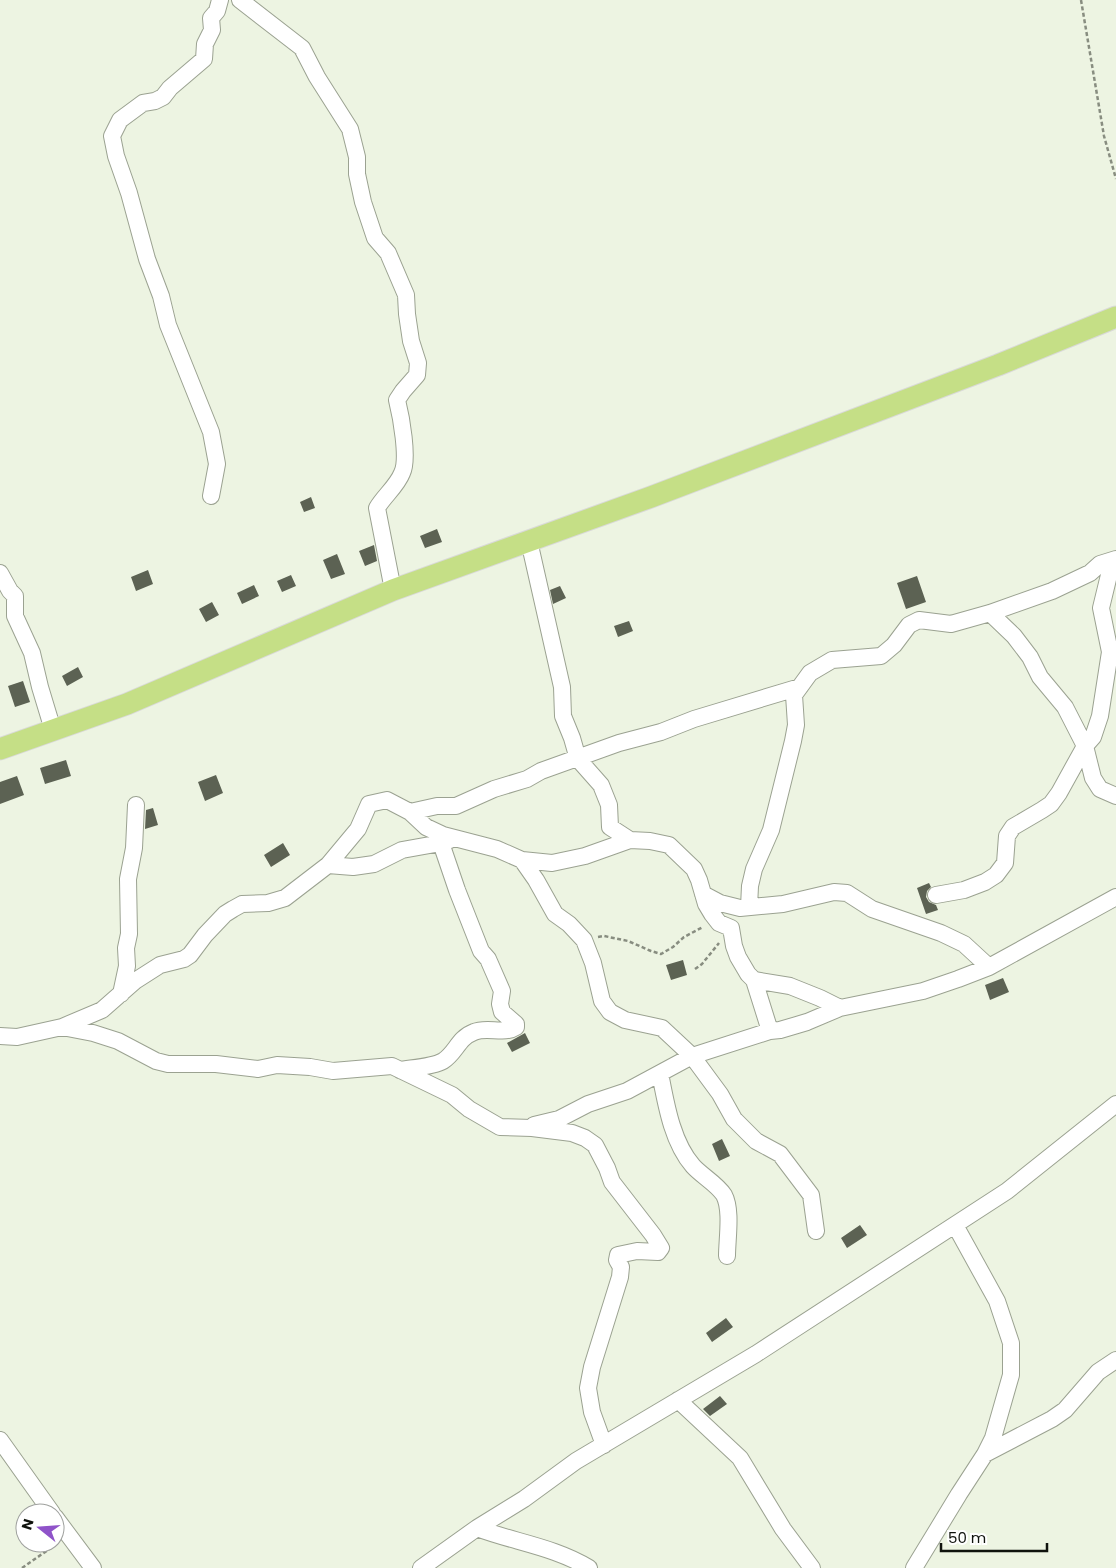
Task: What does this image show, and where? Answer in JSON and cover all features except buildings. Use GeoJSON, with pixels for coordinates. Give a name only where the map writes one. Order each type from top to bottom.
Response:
{"type":"FeatureCollection","features":[{"type":"Feature","properties":{"kind":"main road"},"geometry":{"type":"LineString","coordinates":[[0,749],[126,704],[393,590],[651,497],[998,365],[1116,317]]}},
{"type":"Feature","properties":{"kind":"street"},"geometry":{"type":"LineString","coordinates":[[211,496],[217,464],[211,432],[168,325],[161,296],[147,259],[129,192],[116,156],[112,136],[120,120],[143,103],[155,101],[162,97],[204,59],[205,44],[212,30],[211,18],[217,11],[220,0]]}},
{"type":"Feature","properties":{"kind":"street"},"geometry":{"type":"LineString","coordinates":[[240,0],[302,48],[317,77],[350,129],[363,202],[376,238],[388,253],[406,295],[411,340],[419,368],[418,375],[397,400],[404,436],[404,467],[399,478],[382,499],[378,508],[393,590]]}},
{"type":"Feature","properties":{"kind":"street"},"geometry":{"type":"LineString","coordinates":[[528,541],[562,687],[563,716],[578,759],[602,786],[609,805],[610,827],[630,840]]}},
{"type":"Feature","properties":{"kind":"street"},"geometry":{"type":"LineString","coordinates":[[749,907],[750,886],[754,869],[771,830],[796,725],[794,695],[810,673],[832,660],[881,656],[894,645],[909,625],[919,620],[951,624],[990,613],[1052,591],[1090,573],[1100,564],[1116,560]]}},
{"type":"Feature","properties":{"kind":"street"},"geometry":{"type":"LineString","coordinates":[[936,894],[964,890],[985,882],[996,875],[1005,863],[1007,836],[1013,827],[1051,804],[1085,746],[1093,737],[1100,716],[1110,652],[1101,608],[1109,576],[1116,560]]}},
{"type":"Feature","properties":{"kind":"street"},"geometry":{"type":"LineString","coordinates":[[0,573],[15,596],[15,616],[32,653],[53,730]]}},
{"type":"Feature","properties":{"kind":"street"},"geometry":{"type":"LineString","coordinates":[[990,613],[1014,636],[1030,657],[1040,677],[1065,707],[1085,746],[1093,778],[1100,789],[1116,796]]}},
{"type":"Feature","properties":{"kind":"street"},"geometry":{"type":"LineString","coordinates":[[410,812],[437,806],[456,806],[509,783],[527,779],[541,771],[619,743],[661,732],[694,718],[800,687]]}},
{"type":"Feature","properties":{"kind":"street"},"geometry":{"type":"LineString","coordinates":[[0,1036],[17,1037],[62,1027],[102,1010],[135,981],[160,965],[184,959],[190,955],[205,935],[225,914],[233,909],[242,904],[268,903],[285,898],[328,865],[358,829],[369,804],[387,800],[410,812],[426,827],[443,834],[448,840],[457,890],[481,950],[488,959],[502,991],[500,1004],[502,1012],[516,1024],[511,1030],[476,1030],[463,1037],[453,1052],[442,1061],[400,1070]]}},
{"type":"Feature","properties":{"kind":"street"},"geometry":{"type":"LineString","coordinates":[[121,994],[127,966],[126,948],[129,934],[128,879],[134,848],[136,805]]}},
{"type":"Feature","properties":{"kind":"street"},"geometry":{"type":"LineString","coordinates":[[328,865],[353,867],[374,864],[402,850],[448,840],[497,849],[522,860],[552,863],[584,856],[630,840],[650,841],[669,845],[694,869],[706,904],[719,922],[731,928],[738,957],[754,980],[770,1031]]}},
{"type":"Feature","properties":{"kind":"street"},"geometry":{"type":"LineString","coordinates":[[522,860],[546,896],[555,914],[569,924],[584,940],[593,963],[602,1001],[610,1012],[625,1020],[662,1028],[692,1056],[720,1094],[734,1119],[756,1141],[780,1154],[811,1195],[816,1231]]}},
{"type":"Feature","properties":{"kind":"street"},"geometry":{"type":"LineString","coordinates":[[703,894],[720,903],[740,908],[783,904],[834,892],[847,893],[872,909],[941,933],[964,944],[989,967]]}},
{"type":"Feature","properties":{"kind":"street"},"geometry":{"type":"LineString","coordinates":[[519,1128],[559,1119],[588,1104],[627,1091],[692,1056],[770,1031],[807,1022],[840,1008],[922,991],[989,967],[1116,897]]}},
{"type":"Feature","properties":{"kind":"street"},"geometry":{"type":"LineString","coordinates":[[754,980],[790,986],[840,1008]]}},
{"type":"Feature","properties":{"kind":"street"},"geometry":{"type":"LineString","coordinates":[[62,1027],[93,1033],[118,1041],[156,1061],[168,1064],[216,1064],[258,1069],[277,1065],[310,1067],[333,1071],[392,1066],[452,1095],[469,1109],[500,1127],[532,1128],[572,1133],[585,1138],[595,1145],[612,1182],[661,1248],[658,1252],[637,1251],[618,1255],[617,1260],[621,1267],[620,1277],[592,1367],[588,1388],[592,1412],[604,1445]]}},
{"type":"Feature","properties":{"kind":"street"},"geometry":{"type":"LineString","coordinates":[[660,1073],[666,1104],[677,1140],[692,1165],[724,1195],[728,1210],[727,1256]]}},
{"type":"Feature","properties":{"kind":"street"},"geometry":{"type":"LineString","coordinates":[[421,1568],[576,1462],[756,1354],[1007,1192],[1116,1104]]}},
{"type":"Feature","properties":{"kind":"street"},"geometry":{"type":"LineString","coordinates":[[914,1568],[985,1454],[993,1438],[1011,1375],[1011,1343],[997,1301],[955,1225]]}},
{"type":"Feature","properties":{"kind":"street"},"geometry":{"type":"LineString","coordinates":[[985,1454],[1052,1419],[1065,1410],[1098,1372],[1116,1360]]}},
{"type":"Feature","properties":{"kind":"street"},"geometry":{"type":"LineString","coordinates":[[678,1400],[740,1458],[783,1529],[812,1568]]}},
{"type":"Feature","properties":{"kind":"street"},"geometry":{"type":"LineString","coordinates":[[0,1440],[45,1503]]}},
{"type":"Feature","properties":{"kind":"street"},"geometry":{"type":"LineString","coordinates":[[477,1528],[505,1538],[551,1550],[573,1558],[589,1568]]}},
{"type":"Feature","properties":{"kind":"street"},"geometry":{"type":"LineString","coordinates":[[65,1531],[93,1568]]}},
{"type":"Feature","properties":{"kind":"path"},"geometry":{"type":"LineString","coordinates":[[1081,0],[1104,136],[1116,179]]}},
{"type":"Feature","properties":{"kind":"path"},"geometry":{"type":"LineString","coordinates":[[584,940],[604,936],[628,941],[651,952],[661,954],[673,947],[684,937],[703,927],[719,922]]}},
{"type":"Feature","properties":{"kind":"path"},"geometry":{"type":"LineString","coordinates":[[22,1568],[69,1536]]}}]}
